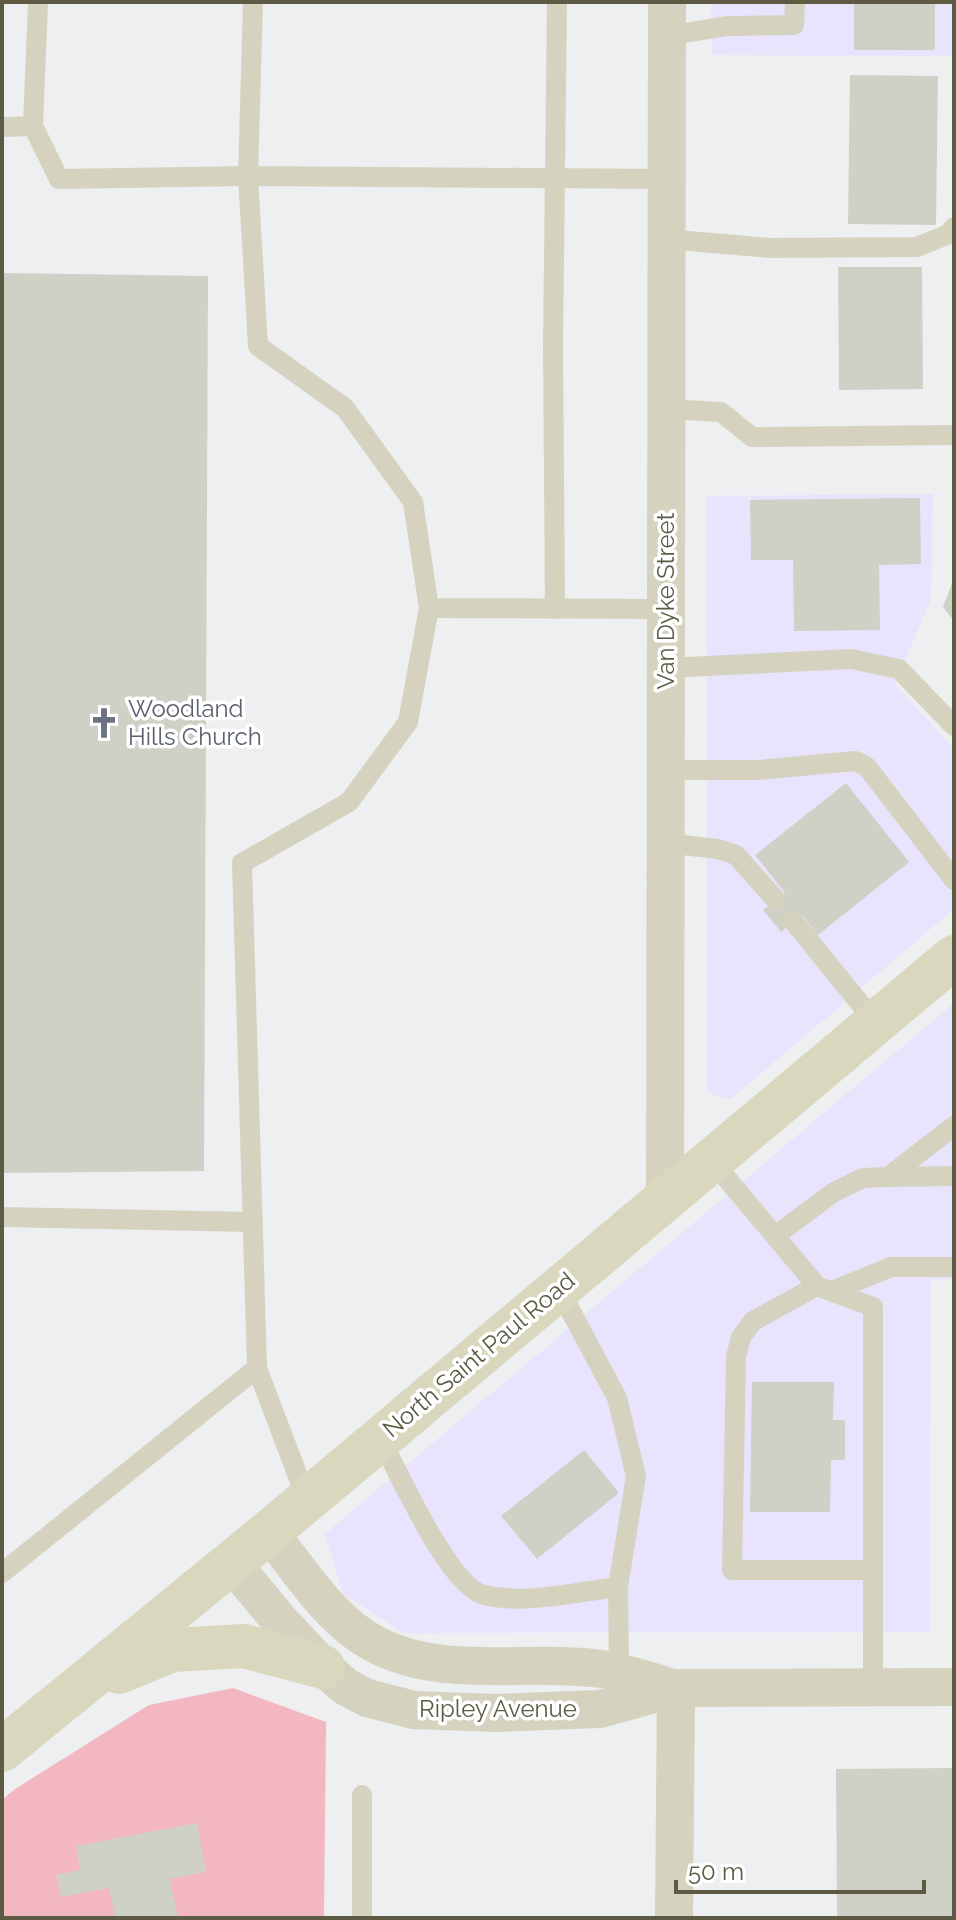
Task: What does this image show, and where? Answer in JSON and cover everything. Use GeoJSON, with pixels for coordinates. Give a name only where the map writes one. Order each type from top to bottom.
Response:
{"type":"FeatureCollection","features":[{"type":"Feature","properties":{"kind":"street","name":"Van Dyke Street"},"geometry":{"type":"LineString","coordinates":[[665,1200],[667,19]]}},
{"type":"Feature","properties":{"kind":"street","name":"North Saint Paul Road"},"geometry":{"type":"LineString","coordinates":[[2,1750],[232,1563],[954,957]]}},
{"type":"Feature","properties":{"kind":"street","name":"Ripley Avenue"},"geometry":{"type":"LineString","coordinates":[[269,1532],[344,1622],[380,1648],[427,1662],[600,1669],[676,1688],[954,1687]]}},
{"type":"Feature","properties":{"kind":"street","name":"Ripley Avenue"},"geometry":{"type":"LineString","coordinates":[[232,1563],[280,1621],[346,1687],[367,1698],[401,1708],[440,1713],[600,1709],[676,1688]]}},
{"type":"Feature","properties":{"kind":"street"},"geometry":{"type":"LineString","coordinates":[[80,1688],[172,1650],[244,1646],[323,1667]]}},
{"type":"Feature","properties":{"kind":"street"},"geometry":{"type":"LineString","coordinates":[[674,1918],[676,1688]]}},
{"type":"Feature","properties":{"kind":"lane"},"geometry":{"type":"LineString","coordinates":[[38,2],[33,126],[59,179],[248,176],[666,179]]}},
{"type":"Feature","properties":{"kind":"lane"},"geometry":{"type":"LineString","coordinates":[[253,2],[248,176],[258,346],[345,408],[413,502],[429,608],[408,722],[349,802],[242,863],[257,1368],[307,1500]]}},
{"type":"Feature","properties":{"kind":"lane"},"geometry":{"type":"LineString","coordinates":[[555,609],[554,178],[557,2]]}},
{"type":"Feature","properties":{"kind":"lane"},"geometry":{"type":"LineString","coordinates":[[667,19],[727,26],[794,25],[795,2]]}},
{"type":"Feature","properties":{"kind":"lane"},"geometry":{"type":"LineString","coordinates":[[2,127],[33,126]]}},
{"type":"Feature","properties":{"kind":"lane"},"geometry":{"type":"LineString","coordinates":[[666,239],[770,248],[917,247],[949,234],[954,227]]}},
{"type":"Feature","properties":{"kind":"lane"},"geometry":{"type":"LineString","coordinates":[[666,409],[721,412],[752,437],[954,435]]}},
{"type":"Feature","properties":{"kind":"lane"},"geometry":{"type":"LineString","coordinates":[[429,608],[666,609]]}},
{"type":"Feature","properties":{"kind":"lane"},"geometry":{"type":"LineString","coordinates":[[665,668],[851,659],[899,669],[954,726]]}},
{"type":"Feature","properties":{"kind":"lane"},"geometry":{"type":"LineString","coordinates":[[665,770],[758,770],[855,761],[867,767],[954,880]]}},
{"type":"Feature","properties":{"kind":"lane"},"geometry":{"type":"LineString","coordinates":[[665,843],[718,849],[736,855],[776,900]]}},
{"type":"Feature","properties":{"kind":"lane"},"geometry":{"type":"LineString","coordinates":[[794,922],[876,1023]]}},
{"type":"Feature","properties":{"kind":"lane"},"geometry":{"type":"LineString","coordinates":[[888,1177],[954,1126]]}},
{"type":"Feature","properties":{"kind":"lane"},"geometry":{"type":"LineString","coordinates":[[712,1161],[775,1236],[825,1289],[873,1307],[873,1687]]}},
{"type":"Feature","properties":{"kind":"lane"},"geometry":{"type":"LineString","coordinates":[[775,1236],[834,1192],[863,1178],[954,1176]]}},
{"type":"Feature","properties":{"kind":"lane"},"geometry":{"type":"LineString","coordinates":[[2,1217],[252,1222]]}},
{"type":"Feature","properties":{"kind":"lane"},"geometry":{"type":"LineString","coordinates":[[873,1570],[732,1570],[736,1357],[741,1337],[753,1321],[825,1289],[891,1267],[954,1267]]}},
{"type":"Feature","properties":{"kind":"lane"},"geometry":{"type":"LineString","coordinates":[[559,1289],[617,1398],[636,1476],[618,1587],[619,1673]]}},
{"type":"Feature","properties":{"kind":"lane"},"geometry":{"type":"LineString","coordinates":[[2,1573],[257,1368]]}},
{"type":"Feature","properties":{"kind":"lane"},"geometry":{"type":"LineString","coordinates":[[380,1438],[448,1565],[480,1595],[522,1598],[618,1587]]}},
{"type":"Feature","properties":{"kind":"lane"},"geometry":{"type":"LineString","coordinates":[[362,1795],[362,1918]]}},
{"type":"Feature","properties":{"kind":"shaded area"},"geometry":{"type":"Polygon","coordinates":[[[711,2],[954,2],[954,56],[712,55],[711,2]]]}},
{"type":"Feature","properties":{"kind":"shaded area"},"geometry":{"type":"Polygon","coordinates":[[[933,494],[931,599],[895,684],[954,749],[954,909],[731,1099],[707,1093],[706,496],[933,494]]]}},
{"type":"Feature","properties":{"kind":"shaded area"},"geometry":{"type":"Polygon","coordinates":[[[954,1003],[954,1279],[931,1279],[929,1632],[404,1633],[343,1594],[325,1534],[954,1003]]]}},
{"type":"Feature","properties":{"kind":"shaded area"},"geometry":{"type":"Polygon","coordinates":[[[233,1688],[326,1722],[324,1918],[2,1918],[2,1800],[149,1705],[233,1688]]]}},
{"type":"Feature","properties":{"kind":"building"},"geometry":{"type":"Polygon","coordinates":[[[854,2],[935,2],[935,50],[854,50],[854,2]]]}},
{"type":"Feature","properties":{"kind":"building"},"geometry":{"type":"Polygon","coordinates":[[[850,75],[938,76],[936,225],[848,224],[850,75]]]}},
{"type":"Feature","properties":{"kind":"building"},"geometry":{"type":"Polygon","coordinates":[[[838,267],[922,267],[923,389],[839,390],[838,267]]]}},
{"type":"Feature","properties":{"kind":"building","name":"Woodland Hills Church"},"geometry":{"type":"Polygon","coordinates":[[[2,273],[208,276],[204,1171],[2,1173],[2,273]]]}},
{"type":"Feature","properties":{"kind":"building"},"geometry":{"type":"Polygon","coordinates":[[[920,498],[921,564],[879,565],[880,630],[794,631],[793,560],[751,560],[750,500],[920,498]]]}},
{"type":"Feature","properties":{"kind":"building"},"geometry":{"type":"Polygon","coordinates":[[[954,578],[954,621],[943,607],[954,578]]]}},
{"type":"Feature","properties":{"kind":"building"},"geometry":{"type":"Polygon","coordinates":[[[846,783],[909,862],[818,935],[802,915],[781,932],[763,910],[785,893],[755,855],[846,783]]]}},
{"type":"Feature","properties":{"kind":"building"},"geometry":{"type":"Polygon","coordinates":[[[752,1382],[834,1382],[833,1420],[845,1420],[845,1460],[831,1460],[830,1512],[750,1512],[752,1382]]]}},
{"type":"Feature","properties":{"kind":"building"},"geometry":{"type":"Polygon","coordinates":[[[584,1450],[619,1493],[537,1559],[501,1516],[584,1450]]]}},
{"type":"Feature","properties":{"kind":"building"},"geometry":{"type":"Polygon","coordinates":[[[954,1768],[954,1918],[837,1918],[836,1769],[954,1768]]]}},
{"type":"Feature","properties":{"kind":"building"},"geometry":{"type":"Polygon","coordinates":[[[197,1823],[206,1872],[170,1879],[178,1918],[115,1918],[109,1888],[61,1897],[56,1875],[80,1870],[76,1846],[197,1823]]]}},
{"type":"Feature","properties":{"kind":"place","name":"Woodland Hills Church"},"geometry":{"type":"Point","coordinates":[104,723]}}]}
